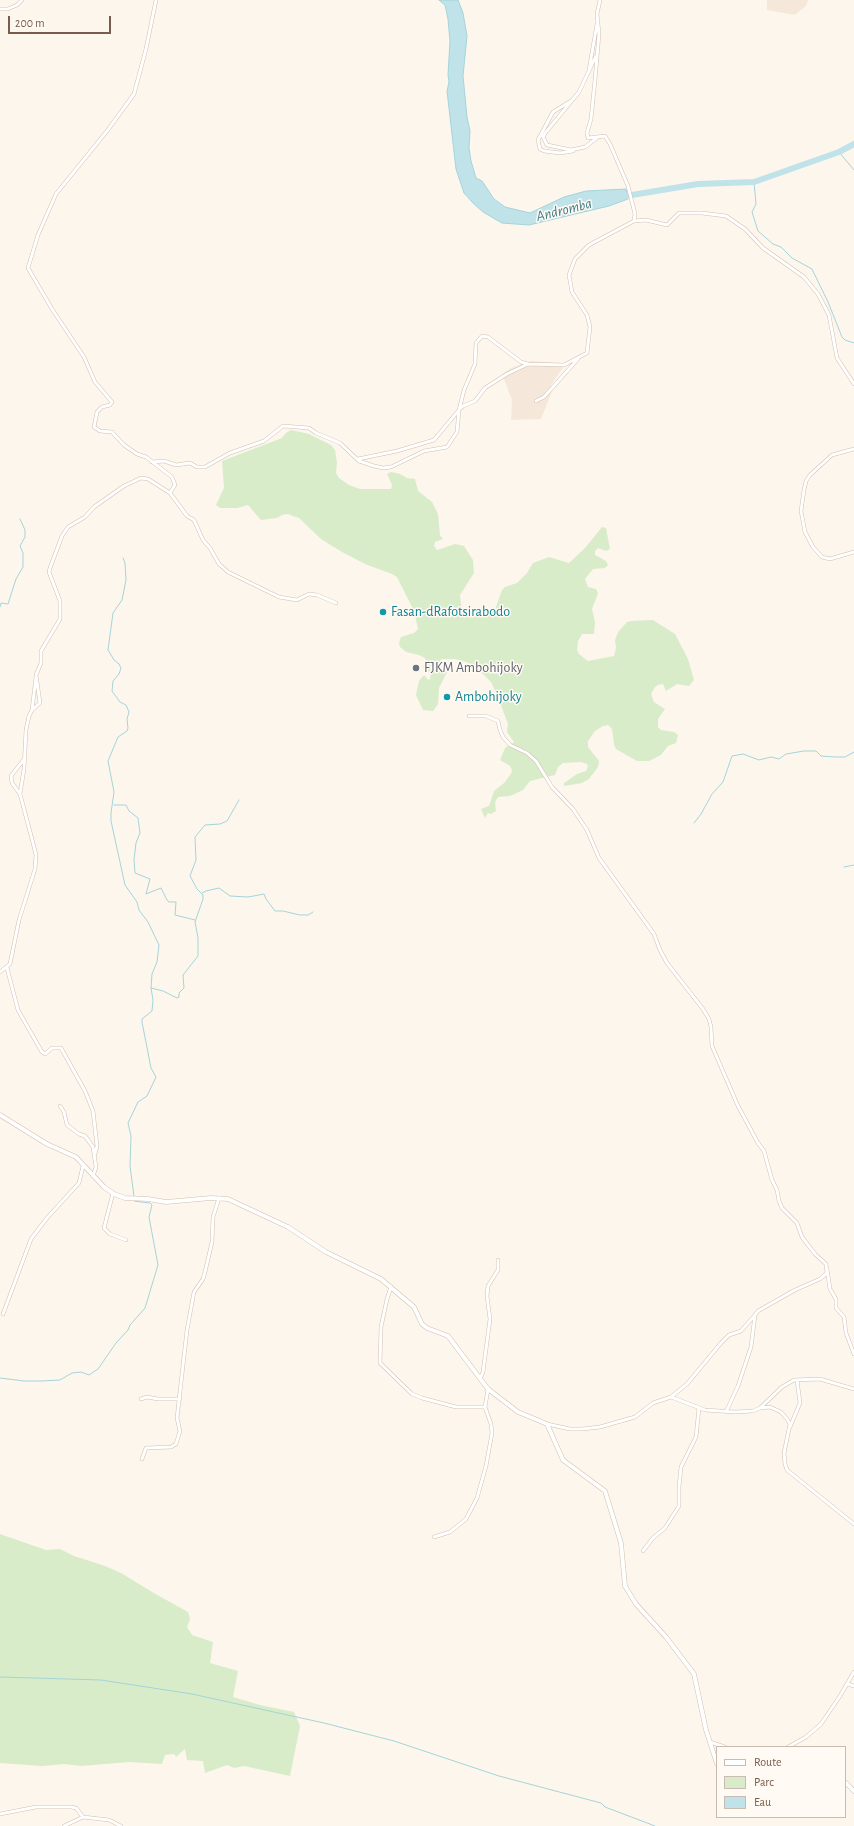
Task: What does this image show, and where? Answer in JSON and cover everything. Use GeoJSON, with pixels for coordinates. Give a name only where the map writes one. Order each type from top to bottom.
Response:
{"type":"FeatureCollection","features":[{"type":"Feature","properties":{"kind":"street"},"geometry":{"type":"LineString","coordinates":[[0,9],[8,9],[18,5],[22,0]]}},
{"type":"Feature","properties":{"kind":"street"},"geometry":{"type":"LineString","coordinates":[[156,0],[146,49],[134,94],[107,131],[56,194],[38,235],[28,268],[48,304],[84,357],[95,382],[112,402],[102,407],[97,412],[94,427],[100,431],[112,432],[128,447],[152,462],[175,480],[175,485],[170,493]]}},
{"type":"Feature","properties":{"kind":"street"},"geometry":{"type":"LineString","coordinates":[[587,77],[600,0]]}},
{"type":"Feature","properties":{"kind":"street"},"geometry":{"type":"LineString","coordinates":[[598,14],[597,53],[591,119],[587,133],[588,138],[605,136],[610,144],[628,186],[635,214],[634,221]]}},
{"type":"Feature","properties":{"kind":"street"},"geometry":{"type":"LineString","coordinates":[[585,147],[571,150],[561,149],[547,145],[543,137],[573,100],[587,77],[597,53]]}},
{"type":"Feature","properties":{"kind":"street"},"geometry":{"type":"LineString","coordinates":[[573,100],[554,112],[538,140],[540,149],[560,153],[570,152],[585,147],[600,136]]}},
{"type":"Feature","properties":{"kind":"street"},"geometry":{"type":"LineString","coordinates":[[152,462],[164,461],[176,465],[190,463],[197,467],[205,467],[230,453],[264,441],[283,426],[309,428],[316,433],[340,443],[358,459],[374,466],[391,467],[424,451],[447,447],[457,432],[459,410],[464,390],[475,364],[476,343],[482,336],[488,338],[521,362],[528,364],[564,365],[579,358],[587,353],[590,327],[587,315],[572,292],[569,275],[575,259],[589,245],[634,221],[646,220],[667,226],[679,213],[726,216],[745,229],[763,248],[804,277],[818,294],[829,315],[837,358],[854,384]]}},
{"type":"Feature","properties":{"kind":"street"},"geometry":{"type":"LineString","coordinates":[[536,400],[542,399],[579,358]]}},
{"type":"Feature","properties":{"kind":"street"},"geometry":{"type":"LineString","coordinates":[[358,459],[398,451],[434,440],[459,410],[463,406],[475,400],[485,388],[520,367],[528,364]]}},
{"type":"Feature","properties":{"kind":"street"},"geometry":{"type":"LineString","coordinates":[[854,449],[832,455],[810,475],[806,481],[801,506],[802,522],[805,532],[813,547],[822,556],[830,558],[854,552]]}},
{"type":"Feature","properties":{"kind":"street"},"geometry":{"type":"LineString","coordinates":[[20,794],[25,758],[26,730],[32,710],[36,675],[41,663],[44,645],[60,619],[60,601],[49,572],[65,530],[85,517],[94,507],[124,486],[140,478],[148,479],[170,493],[187,516],[194,520],[203,540],[210,548],[219,564],[228,572],[279,597],[297,600],[309,594],[317,595],[336,603]]}},
{"type":"Feature","properties":{"kind":"street"},"geometry":{"type":"LineString","coordinates":[[32,710],[40,702],[36,675]]}},
{"type":"Feature","properties":{"kind":"street"},"geometry":{"type":"LineString","coordinates":[[469,716],[486,716],[498,721],[500,730],[510,745],[527,753],[536,761],[552,787],[573,809],[587,830],[599,858],[654,934],[660,950],[668,963],[703,1009],[711,1027],[712,1046],[738,1106],[764,1151],[782,1208],[797,1223],[802,1237],[815,1254],[826,1264],[830,1290],[836,1299],[836,1308],[844,1317],[846,1333],[854,1354]]}},
{"type":"Feature","properties":{"kind":"street"},"geometry":{"type":"LineString","coordinates":[[0,972],[7,968],[10,964],[19,920],[35,869],[34,849],[20,794],[12,783],[11,776],[25,758]]}},
{"type":"Feature","properties":{"kind":"street"},"geometry":{"type":"LineString","coordinates":[[7,968],[18,1010],[42,1052],[45,1054],[52,1048],[61,1048],[85,1091],[93,1111],[97,1146],[95,1154],[96,1167],[93,1176]]}},
{"type":"Feature","properties":{"kind":"street"},"geometry":{"type":"LineString","coordinates":[[60,1106],[64,1112],[67,1125],[79,1134],[85,1136],[95,1154]]}},
{"type":"Feature","properties":{"kind":"street"},"geometry":{"type":"LineString","coordinates":[[0,1115],[47,1144],[76,1157],[104,1187],[112,1193],[124,1198],[166,1202],[219,1198],[228,1199],[288,1227],[326,1252],[366,1271],[391,1286],[414,1307],[422,1324],[427,1328],[448,1336],[488,1389],[518,1412],[547,1424],[570,1429],[600,1427],[635,1417],[654,1403],[671,1397],[687,1384],[729,1335],[741,1331],[758,1311],[820,1279],[826,1273],[827,1269]]}},
{"type":"Feature","properties":{"kind":"street"},"geometry":{"type":"LineString","coordinates":[[3,1314],[31,1239],[47,1218],[79,1182],[83,1166]]}},
{"type":"Feature","properties":{"kind":"street"},"geometry":{"type":"LineString","coordinates":[[112,1193],[104,1228],[110,1234],[126,1240]]}},
{"type":"Feature","properties":{"kind":"street"},"geometry":{"type":"LineString","coordinates":[[142,1459],[146,1448],[171,1447],[176,1444],[180,1431],[177,1418],[185,1343],[194,1292],[203,1279],[205,1272],[212,1242],[213,1217],[219,1198]]}},
{"type":"Feature","properties":{"kind":"street"},"geometry":{"type":"LineString","coordinates":[[480,1379],[483,1372],[490,1319],[487,1296],[488,1286],[498,1270],[498,1260]]}},
{"type":"Feature","properties":{"kind":"street"},"geometry":{"type":"LineString","coordinates":[[391,1286],[381,1327],[380,1363],[412,1394],[456,1407],[485,1407]]}},
{"type":"Feature","properties":{"kind":"street"},"geometry":{"type":"LineString","coordinates":[[726,1412],[738,1386],[751,1347],[755,1315]]}},
{"type":"Feature","properties":{"kind":"street"},"geometry":{"type":"LineString","coordinates":[[760,1408],[782,1387],[797,1380],[820,1379],[854,1389]]}},
{"type":"Feature","properties":{"kind":"street"},"geometry":{"type":"LineString","coordinates":[[789,1428],[800,1403],[797,1380]]}},
{"type":"Feature","properties":{"kind":"street"},"geometry":{"type":"LineString","coordinates":[[434,1537],[450,1532],[466,1519],[477,1498],[486,1466],[492,1432],[485,1407],[488,1389]]}},
{"type":"Feature","properties":{"kind":"street"},"geometry":{"type":"LineString","coordinates":[[141,1399],[147,1397],[158,1399],[180,1399]]}},
{"type":"Feature","properties":{"kind":"street"},"geometry":{"type":"LineString","coordinates":[[671,1397],[699,1408],[726,1412],[753,1411],[760,1408],[770,1407],[781,1412],[790,1424],[784,1453],[784,1464],[787,1470],[854,1524]]}},
{"type":"Feature","properties":{"kind":"street"},"geometry":{"type":"LineString","coordinates":[[643,1551],[653,1538],[665,1528],[679,1506],[681,1467],[696,1437],[699,1408]]}},
{"type":"Feature","properties":{"kind":"street"},"geometry":{"type":"LineString","coordinates":[[547,1424],[562,1460],[604,1491],[621,1543],[625,1586],[636,1604],[666,1637],[694,1674],[716,1761]]}},
{"type":"Feature","properties":{"kind":"street"},"geometry":{"type":"LineString","coordinates":[[790,1746],[806,1737],[821,1724],[848,1684],[854,1672]]}},
{"type":"Feature","properties":{"kind":"street"},"geometry":{"type":"LineString","coordinates":[[848,1684],[854,1686]]}},
{"type":"Feature","properties":{"kind":"street"},"geometry":{"type":"LineString","coordinates":[[710,1742],[721,1746]]}},
{"type":"Feature","properties":{"kind":"street"},"geometry":{"type":"LineString","coordinates":[[846,1783],[854,1791]]}},
{"type":"Feature","properties":{"kind":"street"},"geometry":{"type":"LineString","coordinates":[[0,1814],[36,1807],[65,1807],[76,1808],[83,1817]]}},
{"type":"Feature","properties":{"kind":"street"},"geometry":{"type":"LineString","coordinates":[[64,1826],[83,1817],[109,1820],[121,1826]]}},
{"type":"Feature","properties":{"kind":"shaded area"},"geometry":{"type":"Polygon","coordinates":[[[767,0],[808,0],[806,6],[795,15],[767,10],[767,0]]]}},
{"type":"Feature","properties":{"kind":"shaded area"},"geometry":{"type":"Polygon","coordinates":[[[531,361],[555,363],[564,366],[551,385],[552,391],[541,419],[511,420],[512,400],[502,374],[511,368],[531,361]]]}},
{"type":"Feature","properties":{"kind":"green space"},"geometry":{"type":"Polygon","coordinates":[[[291,430],[309,434],[331,445],[335,450],[337,462],[336,473],[339,478],[349,485],[360,489],[391,489],[392,485],[387,474],[391,472],[400,474],[407,478],[415,479],[418,491],[432,502],[438,514],[440,535],[443,539],[435,542],[434,546],[437,550],[455,544],[464,546],[473,560],[474,573],[460,595],[462,612],[466,614],[474,615],[495,610],[502,590],[505,587],[517,583],[527,573],[533,563],[549,557],[569,563],[585,548],[602,527],[606,528],[610,549],[606,551],[598,548],[595,551],[595,555],[606,561],[608,565],[605,568],[593,569],[585,579],[588,587],[596,589],[598,593],[592,609],[595,622],[594,634],[582,634],[578,641],[577,650],[579,654],[588,661],[614,656],[616,648],[615,640],[618,632],[627,622],[631,621],[653,620],[675,634],[688,659],[694,680],[689,686],[677,684],[666,691],[663,684],[658,685],[651,694],[654,702],[665,709],[658,719],[658,727],[661,730],[674,732],[678,735],[676,743],[668,746],[661,755],[649,761],[637,761],[616,749],[612,729],[608,725],[603,726],[595,731],[588,741],[588,747],[599,761],[598,767],[589,779],[582,783],[564,786],[564,783],[577,774],[586,771],[588,766],[587,764],[581,762],[563,763],[558,767],[555,775],[530,781],[523,790],[510,796],[498,797],[495,802],[496,811],[491,814],[488,813],[485,818],[481,809],[489,806],[494,791],[504,783],[511,774],[512,770],[510,766],[500,760],[505,748],[514,742],[507,732],[508,724],[491,682],[475,666],[466,662],[455,659],[440,660],[440,669],[446,670],[447,672],[439,688],[438,704],[433,711],[423,710],[416,695],[419,681],[424,675],[428,680],[430,679],[431,673],[423,666],[427,663],[425,658],[406,652],[400,647],[399,643],[401,637],[414,633],[418,629],[414,611],[397,577],[365,564],[342,552],[321,539],[299,518],[288,514],[277,518],[261,520],[248,505],[237,508],[220,508],[216,505],[224,488],[222,461],[282,438],[291,430]]]}},
{"type":"Feature","properties":{"kind":"green space"},"geometry":{"type":"Polygon","coordinates":[[[0,1534],[46,1550],[60,1549],[74,1556],[105,1566],[121,1573],[188,1612],[190,1619],[187,1627],[192,1635],[213,1642],[210,1663],[238,1671],[233,1697],[260,1705],[294,1712],[300,1726],[290,1776],[244,1766],[234,1768],[227,1765],[205,1773],[203,1761],[187,1760],[185,1749],[176,1757],[174,1754],[165,1755],[162,1764],[129,1762],[81,1766],[64,1764],[42,1766],[0,1763],[0,1534]]]}},
{"type":"Feature","properties":{"kind":"water"},"geometry":{"type":"Polygon","coordinates":[[[439,0],[458,0],[463,13],[467,36],[463,76],[467,117],[470,131],[469,148],[471,161],[476,178],[482,181],[494,199],[505,207],[530,213],[564,197],[586,191],[626,189],[628,199],[609,206],[529,225],[502,223],[483,212],[473,203],[464,193],[456,169],[447,91],[449,82],[450,41],[448,19],[445,5],[439,0]]]}},
{"type":"Feature","properties":{"kind":"waterway","name":"Andromba"},"geometry":{"type":"LineString","coordinates":[[620,197],[698,184],[754,182],[839,152],[854,144]]}},
{"type":"Feature","properties":{"kind":"waterway"},"geometry":{"type":"LineString","coordinates":[[839,152],[854,170]]}},
{"type":"Feature","properties":{"kind":"waterway"},"geometry":{"type":"LineString","coordinates":[[754,182],[756,204],[752,212],[758,231],[773,244],[781,247],[792,258],[812,269],[828,302],[842,337],[845,340],[854,343]]}},
{"type":"Feature","properties":{"kind":"waterway"},"geometry":{"type":"LineString","coordinates":[[0,607],[1,603],[8,604],[16,579],[23,567],[23,553],[20,546],[25,537],[25,530],[20,519]]}},
{"type":"Feature","properties":{"kind":"waterway"},"geometry":{"type":"LineString","coordinates":[[123,558],[125,563],[126,580],[122,600],[113,613],[108,650],[121,668],[119,674],[113,681],[112,691],[120,702],[126,705],[129,712],[127,719],[127,731],[118,737],[108,761],[114,792],[111,821],[125,885],[137,902],[139,910],[148,922],[159,945],[157,962],[152,974],[152,1011],[142,1019],[151,1068],[156,1077],[147,1096],[138,1102],[128,1123],[131,1136],[130,1166],[134,1196]]}},
{"type":"Feature","properties":{"kind":"waterway"},"geometry":{"type":"LineString","coordinates":[[694,823],[701,814],[712,794],[723,782],[732,756],[743,754],[759,760],[771,757],[779,759],[786,754],[804,751],[816,751],[821,756],[835,757],[845,757],[854,752]]}},
{"type":"Feature","properties":{"kind":"waterway"},"geometry":{"type":"LineString","coordinates":[[151,988],[163,991],[177,998],[179,997],[179,993],[184,988],[183,975],[198,956],[198,938],[195,922],[203,899],[203,895],[197,889],[190,876],[196,860],[195,837],[205,825],[220,824],[227,821],[239,800]]}},
{"type":"Feature","properties":{"kind":"waterway"},"geometry":{"type":"LineString","coordinates":[[114,805],[126,805],[129,811],[138,818],[140,833],[136,843],[134,860],[135,873],[150,879],[146,894],[161,888],[169,902],[176,902],[175,915],[195,920]]}},
{"type":"Feature","properties":{"kind":"waterway"},"geometry":{"type":"LineString","coordinates":[[844,867],[854,865]]}},
{"type":"Feature","properties":{"kind":"waterway"},"geometry":{"type":"LineString","coordinates":[[202,893],[219,888],[230,896],[248,897],[264,894],[275,911],[283,911],[300,915],[308,915],[313,912]]}},
{"type":"Feature","properties":{"kind":"waterway"},"geometry":{"type":"LineString","coordinates":[[0,1378],[24,1381],[42,1381],[60,1380],[72,1373],[81,1372],[89,1375],[98,1369],[116,1343],[145,1308],[158,1265],[149,1217],[152,1205],[150,1203],[134,1201],[134,1199]]}},
{"type":"Feature","properties":{"kind":"waterway"},"geometry":{"type":"LineString","coordinates":[[0,1677],[101,1680],[192,1694],[324,1723],[394,1741],[499,1776],[601,1803],[605,1807],[655,1826]]}},
{"type":"Feature","properties":{"kind":"place","name":"Fasan-dRafotsirabodo"},"geometry":{"type":"Point","coordinates":[383,612]}},
{"type":"Feature","properties":{"kind":"place","name":"FJKM Ambohijoky"},"geometry":{"type":"Point","coordinates":[416,668]}},
{"type":"Feature","properties":{"kind":"place","name":"Ambohijoky"},"geometry":{"type":"Point","coordinates":[447,697]}}]}
